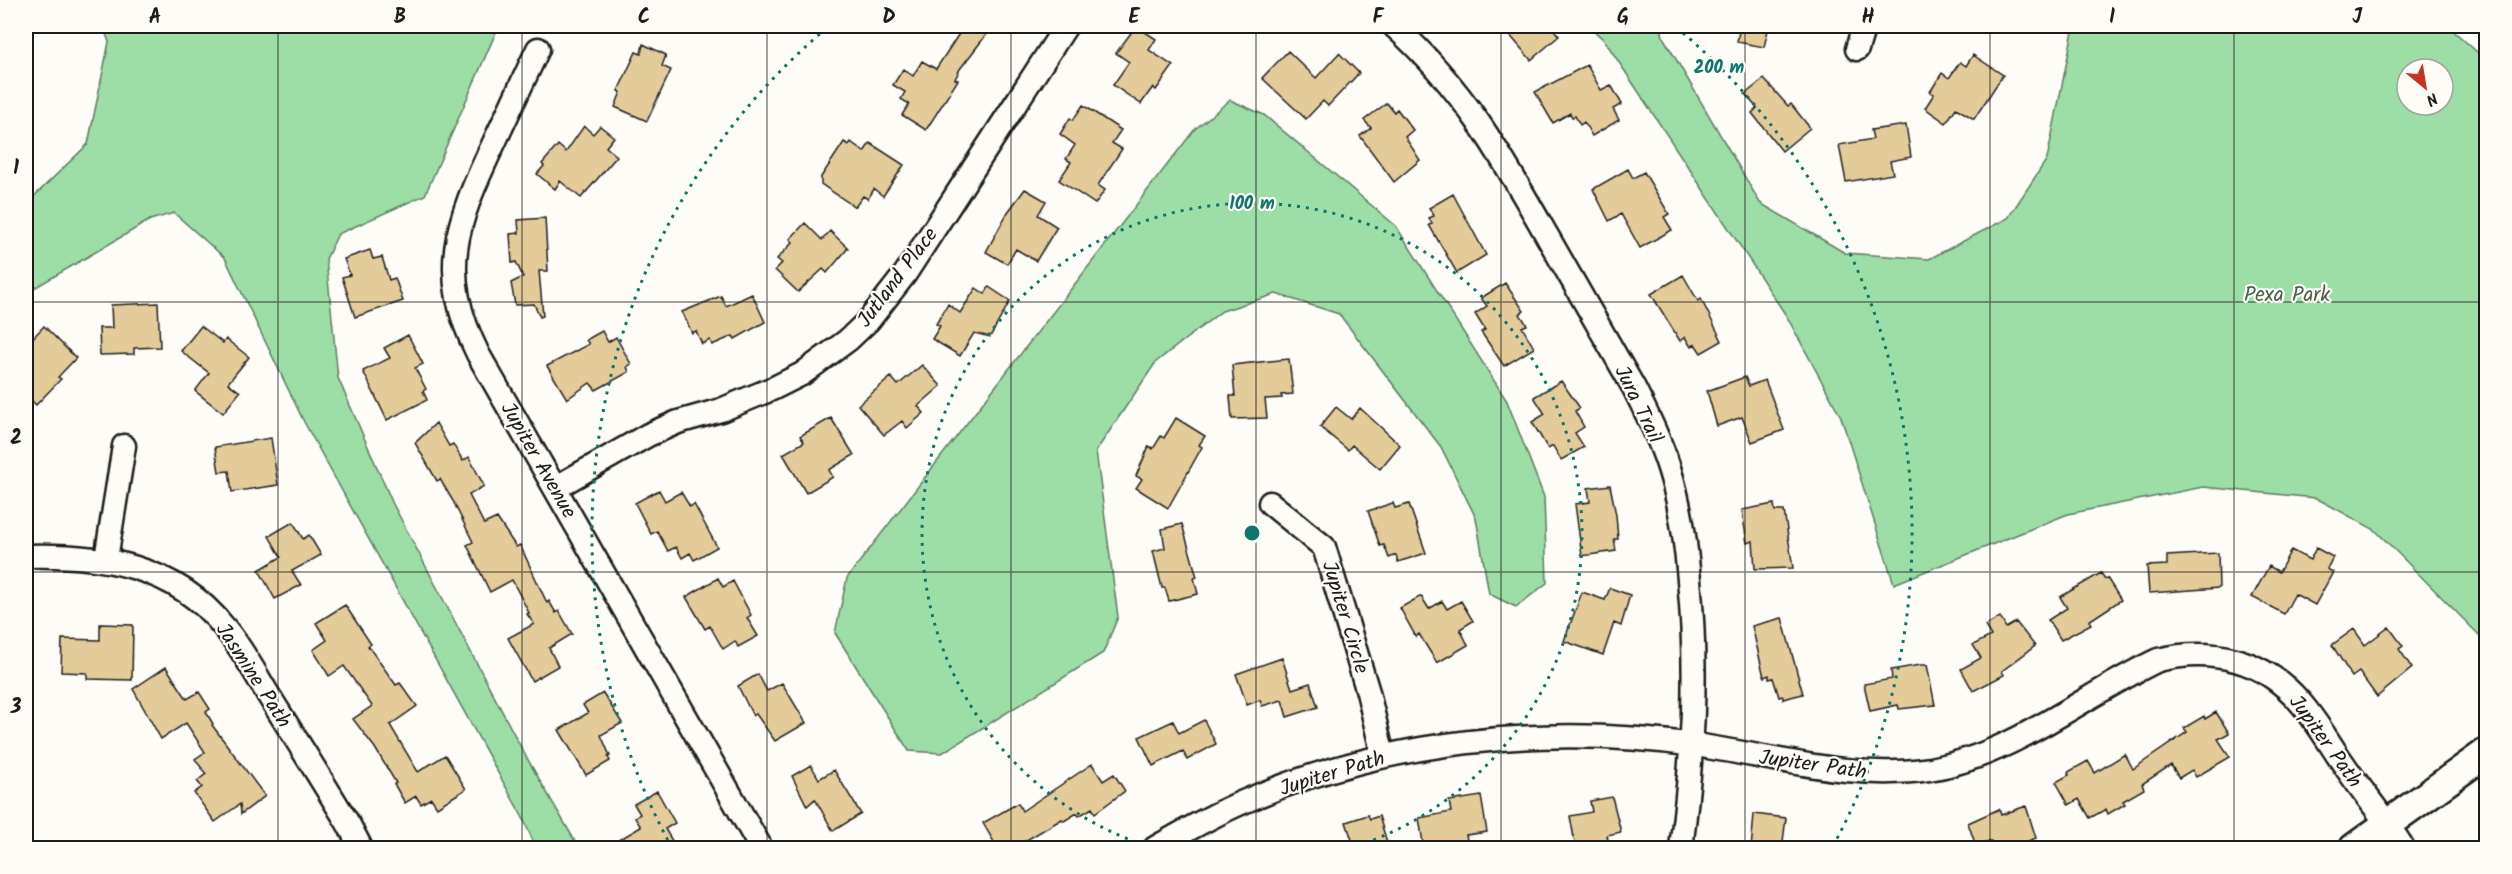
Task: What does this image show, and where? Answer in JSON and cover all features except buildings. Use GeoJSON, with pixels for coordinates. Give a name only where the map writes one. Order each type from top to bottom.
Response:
{"type":"FeatureCollection","features":[{"type":"Feature","properties":{"kind":"street","name":"Jutland Place"},"geometry":{"type":"LineString","coordinates":[[555,488],[648,435],[678,422],[721,410],[774,388],[818,363],[848,340],[869,320],[905,274],[1066,26]]}},
{"type":"Feature","properties":{"kind":"street","name":"Jura Trail"},"geometry":{"type":"LineString","coordinates":[[1394,26],[1438,70],[1481,124],[1634,388],[1653,425],[1676,495],[1687,556],[1696,681],[1693,745],[1681,849]]}},
{"type":"Feature","properties":{"kind":"street"},"geometry":{"type":"LineString","coordinates":[[1857,49],[1864,26]]}},
{"type":"Feature","properties":{"kind":"street","name":"Jupiter Avenue"},"geometry":{"type":"LineString","coordinates":[[538,49],[464,208],[455,250],[455,273],[462,315],[470,338],[762,849]]}},
{"type":"Feature","properties":{"kind":"street"},"geometry":{"type":"LineString","coordinates":[[106,560],[124,446]]}},
{"type":"Feature","properties":{"kind":"street","name":"Jupiter Circle"},"geometry":{"type":"LineString","coordinates":[[1270,503],[1324,548],[1368,692],[1383,756]]}},
{"type":"Feature","properties":{"kind":"street","name":"Jasmine Path"},"geometry":{"type":"LineString","coordinates":[[26,556],[70,556],[128,564],[164,578],[197,600],[225,628],[349,825],[361,849]]}},
{"type":"Feature","properties":{"kind":"street","name":"Jupiter Path"},"geometry":{"type":"LineString","coordinates":[[1155,849],[1248,800],[1293,783],[1383,756],[1461,742],[1541,736],[1617,738],[1693,745],[1841,770],[1887,774],[1932,768],[1977,757],[2019,737],[2158,660],[2202,653],[2243,662],[2283,684],[2301,702],[2362,791],[2388,824],[2403,849]]}},
{"type":"Feature","properties":{"kind":"street"},"geometry":{"type":"LineString","coordinates":[[2354,849],[2487,753]]}},
{"type":"Feature","properties":{"kind":"green space"},"geometry":{"type":"Polygon","coordinates":[[[103,26],[496,26],[496,32],[425,195],[338,234],[326,259],[338,378],[393,504],[524,753],[579,848],[536,848],[523,818],[304,422],[225,258],[174,213],[150,220],[26,293],[26,204],[88,144],[109,42],[103,26]]]}},
{"type":"Feature","properties":{"kind":"green space","name":"Pexa Park"},"geometry":{"type":"Polygon","coordinates":[[[1589,26],[1661,26],[1663,37],[1760,203],[1845,253],[1929,259],[2008,218],[2047,159],[2074,26],[2448,26],[2486,60],[2486,642],[2375,530],[2316,498],[2203,487],[2068,514],[1894,584],[1841,417],[1787,317],[1605,41],[1589,26]]]}},
{"type":"Feature","properties":{"kind":"green space"},"geometry":{"type":"Polygon","coordinates":[[[1230,100],[1264,115],[1396,226],[1507,401],[1544,497],[1547,583],[1516,607],[1489,594],[1476,518],[1441,447],[1339,314],[1276,294],[1222,311],[1156,362],[1096,451],[1118,617],[1103,653],[942,753],[909,751],[835,633],[847,578],[1195,129],[1230,100]]]}}]}
